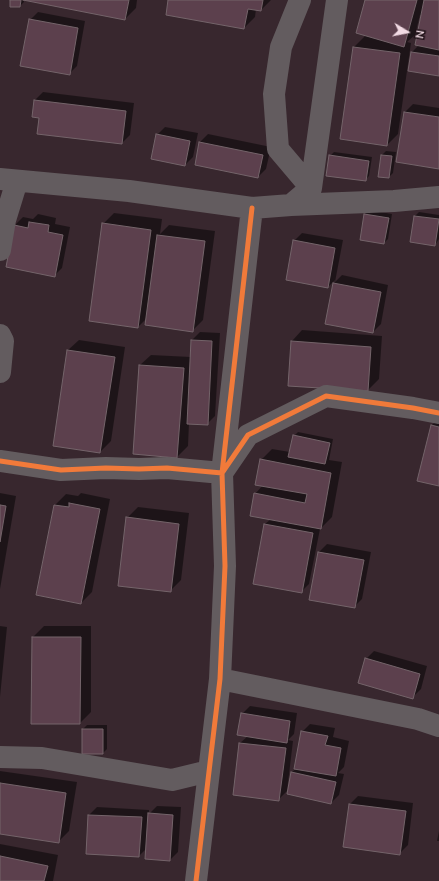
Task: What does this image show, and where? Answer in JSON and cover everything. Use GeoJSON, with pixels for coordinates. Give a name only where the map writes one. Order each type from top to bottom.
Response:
{"type":"FeatureCollection","features":[{"type":"Feature","properties":{"kind":"street"},"geometry":{"type":"LineString","coordinates":[[300,0],[281,47],[274,94],[278,149],[312,188]]}},
{"type":"Feature","properties":{"kind":"street"},"geometry":{"type":"LineString","coordinates":[[291,205],[312,188],[337,0]]}},
{"type":"Feature","properties":{"kind":"street"},"geometry":{"type":"LineString","coordinates":[[0,250],[5,220],[8,180],[129,191],[252,208],[394,201],[439,197]]}},
{"type":"Feature","properties":{"kind":"street"},"geometry":{"type":"LineString","coordinates":[[196,881],[220,679],[225,566],[222,473],[252,208]]}},
{"type":"Feature","properties":{"kind":"street"},"geometry":{"type":"LineString","coordinates":[[0,334],[3,341],[0,372]]}},
{"type":"Feature","properties":{"kind":"street"},"geometry":{"type":"LineString","coordinates":[[222,473],[248,435],[326,396],[439,413]]}},
{"type":"Feature","properties":{"kind":"street"},"geometry":{"type":"LineString","coordinates":[[0,461],[61,470],[167,468],[222,473]]}},
{"type":"Feature","properties":{"kind":"street"},"geometry":{"type":"LineString","coordinates":[[220,679],[418,719],[439,726]]}},
{"type":"Feature","properties":{"kind":"street"},"geometry":{"type":"LineString","coordinates":[[0,757],[42,758],[172,780],[209,771]]}},
{"type":"Feature","properties":{"kind":"building"},"geometry":{"type":"Polygon","coordinates":[[[10,0],[21,0],[20,7],[10,7],[10,0]]]}},
{"type":"Feature","properties":{"kind":"building"},"geometry":{"type":"Polygon","coordinates":[[[23,0],[129,0],[125,20],[23,0]]]}},
{"type":"Feature","properties":{"kind":"building"},"geometry":{"type":"Polygon","coordinates":[[[168,0],[263,0],[261,11],[248,9],[244,29],[166,15],[168,0]]]}},
{"type":"Feature","properties":{"kind":"building"},"geometry":{"type":"Polygon","coordinates":[[[365,0],[417,0],[404,47],[356,33],[365,0]]]}},
{"type":"Feature","properties":{"kind":"building"},"geometry":{"type":"Polygon","coordinates":[[[424,0],[439,0],[439,50],[415,45],[424,0]]]}},
{"type":"Feature","properties":{"kind":"building"},"geometry":{"type":"Polygon","coordinates":[[[29,19],[78,28],[70,75],[20,66],[29,19]]]}},
{"type":"Feature","properties":{"kind":"building"},"geometry":{"type":"Polygon","coordinates":[[[353,47],[400,53],[387,146],[340,139],[353,47]]]}},
{"type":"Feature","properties":{"kind":"building"},"geometry":{"type":"Polygon","coordinates":[[[411,52],[439,56],[439,76],[408,71],[411,52]]]}},
{"type":"Feature","properties":{"kind":"building"},"geometry":{"type":"Polygon","coordinates":[[[34,100],[126,111],[122,144],[37,134],[39,118],[32,117],[34,100]]]}},
{"type":"Feature","properties":{"kind":"building"},"geometry":{"type":"Polygon","coordinates":[[[404,112],[439,117],[439,169],[396,162],[404,112]]]}},
{"type":"Feature","properties":{"kind":"building"},"geometry":{"type":"Polygon","coordinates":[[[156,134],[190,141],[185,166],[151,159],[156,134]]]}},
{"type":"Feature","properties":{"kind":"building"},"geometry":{"type":"Polygon","coordinates":[[[199,142],[263,155],[258,178],[195,165],[199,142]]]}},
{"type":"Feature","properties":{"kind":"building"},"geometry":{"type":"Polygon","coordinates":[[[329,155],[369,161],[366,181],[326,176],[329,155]]]}},
{"type":"Feature","properties":{"kind":"building"},"geometry":{"type":"Polygon","coordinates":[[[381,155],[392,156],[389,178],[378,177],[381,155]]]}},
{"type":"Feature","properties":{"kind":"building"},"geometry":{"type":"Polygon","coordinates":[[[364,214],[389,218],[384,244],[360,240],[364,214]]]}},
{"type":"Feature","properties":{"kind":"building"},"geometry":{"type":"Polygon","coordinates":[[[414,216],[439,219],[435,246],[410,242],[414,216]]]}},
{"type":"Feature","properties":{"kind":"building"},"geometry":{"type":"Polygon","coordinates":[[[29,222],[49,225],[48,232],[63,235],[55,277],[6,267],[14,225],[28,228],[29,222]]]}},
{"type":"Feature","properties":{"kind":"building"},"geometry":{"type":"Polygon","coordinates":[[[102,223],[151,230],[138,328],[89,321],[102,223]]]}},
{"type":"Feature","properties":{"kind":"building"},"geometry":{"type":"Polygon","coordinates":[[[157,235],[205,241],[193,332],[145,325],[157,235]]]}},
{"type":"Feature","properties":{"kind":"building"},"geometry":{"type":"Polygon","coordinates":[[[293,240],[335,248],[328,288],[286,280],[293,240]]]}},
{"type":"Feature","properties":{"kind":"building"},"geometry":{"type":"Polygon","coordinates":[[[333,283],[381,292],[373,333],[325,324],[333,283]]]}},
{"type":"Feature","properties":{"kind":"building"},"geometry":{"type":"Polygon","coordinates":[[[191,340],[212,341],[208,425],[187,424],[191,340]]]}},
{"type":"Feature","properties":{"kind":"building"},"geometry":{"type":"Polygon","coordinates":[[[291,341],[371,347],[368,391],[288,386],[291,341]]]}},
{"type":"Feature","properties":{"kind":"building"},"geometry":{"type":"Polygon","coordinates":[[[67,350],[115,357],[100,453],[53,446],[67,350]]]}},
{"type":"Feature","properties":{"kind":"building"},"geometry":{"type":"Polygon","coordinates":[[[139,365],[184,368],[177,458],[133,454],[139,365]]]}},
{"type":"Feature","properties":{"kind":"building"},"geometry":{"type":"Polygon","coordinates":[[[431,425],[439,427],[439,486],[417,481],[431,425]]]}},
{"type":"Feature","properties":{"kind":"building"},"geometry":{"type":"Polygon","coordinates":[[[293,435],[330,443],[325,464],[288,457],[293,435]]]}},
{"type":"Feature","properties":{"kind":"building"},"geometry":{"type":"Polygon","coordinates":[[[260,459],[331,473],[321,529],[250,516],[254,493],[305,503],[307,494],[255,485],[260,459]]]}},
{"type":"Feature","properties":{"kind":"building"},"geometry":{"type":"Polygon","coordinates":[[[69,503],[100,509],[81,604],[36,595],[54,505],[69,507],[69,503]]]}},
{"type":"Feature","properties":{"kind":"building"},"geometry":{"type":"Polygon","coordinates":[[[0,505],[6,506],[0,542],[0,505]]]}},
{"type":"Feature","properties":{"kind":"building"},"geometry":{"type":"Polygon","coordinates":[[[126,517],[179,524],[171,592],[118,586],[126,517]]]}},
{"type":"Feature","properties":{"kind":"building"},"geometry":{"type":"Polygon","coordinates":[[[264,524],[313,533],[302,593],[253,584],[264,524]]]}},
{"type":"Feature","properties":{"kind":"building"},"geometry":{"type":"Polygon","coordinates":[[[318,552],[364,560],[355,608],[309,600],[318,552]]]}},
{"type":"Feature","properties":{"kind":"building"},"geometry":{"type":"Polygon","coordinates":[[[32,637],[81,637],[80,724],[31,724],[32,637]]]}},
{"type":"Feature","properties":{"kind":"building"},"geometry":{"type":"Polygon","coordinates":[[[365,658],[420,674],[413,699],[358,683],[365,658]]]}},
{"type":"Feature","properties":{"kind":"building"},"geometry":{"type":"Polygon","coordinates":[[[241,713],[290,721],[287,743],[237,735],[241,713]]]}},
{"type":"Feature","properties":{"kind":"building"},"geometry":{"type":"Polygon","coordinates":[[[82,729],[103,729],[103,754],[82,754],[82,729]]]}},
{"type":"Feature","properties":{"kind":"building"},"geometry":{"type":"Polygon","coordinates":[[[301,731],[328,736],[325,745],[341,748],[336,776],[294,769],[301,731]]]}},
{"type":"Feature","properties":{"kind":"building"},"geometry":{"type":"Polygon","coordinates":[[[239,743],[286,748],[279,801],[233,795],[239,743]]]}},
{"type":"Feature","properties":{"kind":"building"},"geometry":{"type":"Polygon","coordinates":[[[291,772],[336,782],[331,804],[287,794],[291,772]]]}},
{"type":"Feature","properties":{"kind":"building"},"geometry":{"type":"Polygon","coordinates":[[[0,783],[66,793],[59,843],[0,834],[0,783]]]}},
{"type":"Feature","properties":{"kind":"building"},"geometry":{"type":"Polygon","coordinates":[[[349,804],[406,811],[400,855],[343,847],[349,804]]]}},
{"type":"Feature","properties":{"kind":"building"},"geometry":{"type":"Polygon","coordinates":[[[148,813],[173,815],[170,861],[145,859],[148,813]]]}},
{"type":"Feature","properties":{"kind":"building"},"geometry":{"type":"Polygon","coordinates":[[[88,815],[142,817],[139,857],[86,854],[88,815]]]}},
{"type":"Feature","properties":{"kind":"building"},"geometry":{"type":"Polygon","coordinates":[[[0,856],[48,866],[44,881],[0,881],[0,856]]]}},
{"type":"Feature","properties":{"kind":"cycle path"},"geometry":{"type":"LineString","coordinates":[[196,881],[220,679],[225,566],[222,473],[252,208]]}},
{"type":"Feature","properties":{"kind":"cycle path"},"geometry":{"type":"LineString","coordinates":[[0,461],[61,470],[167,468],[222,473],[248,435],[326,396],[439,413]]}}]}
